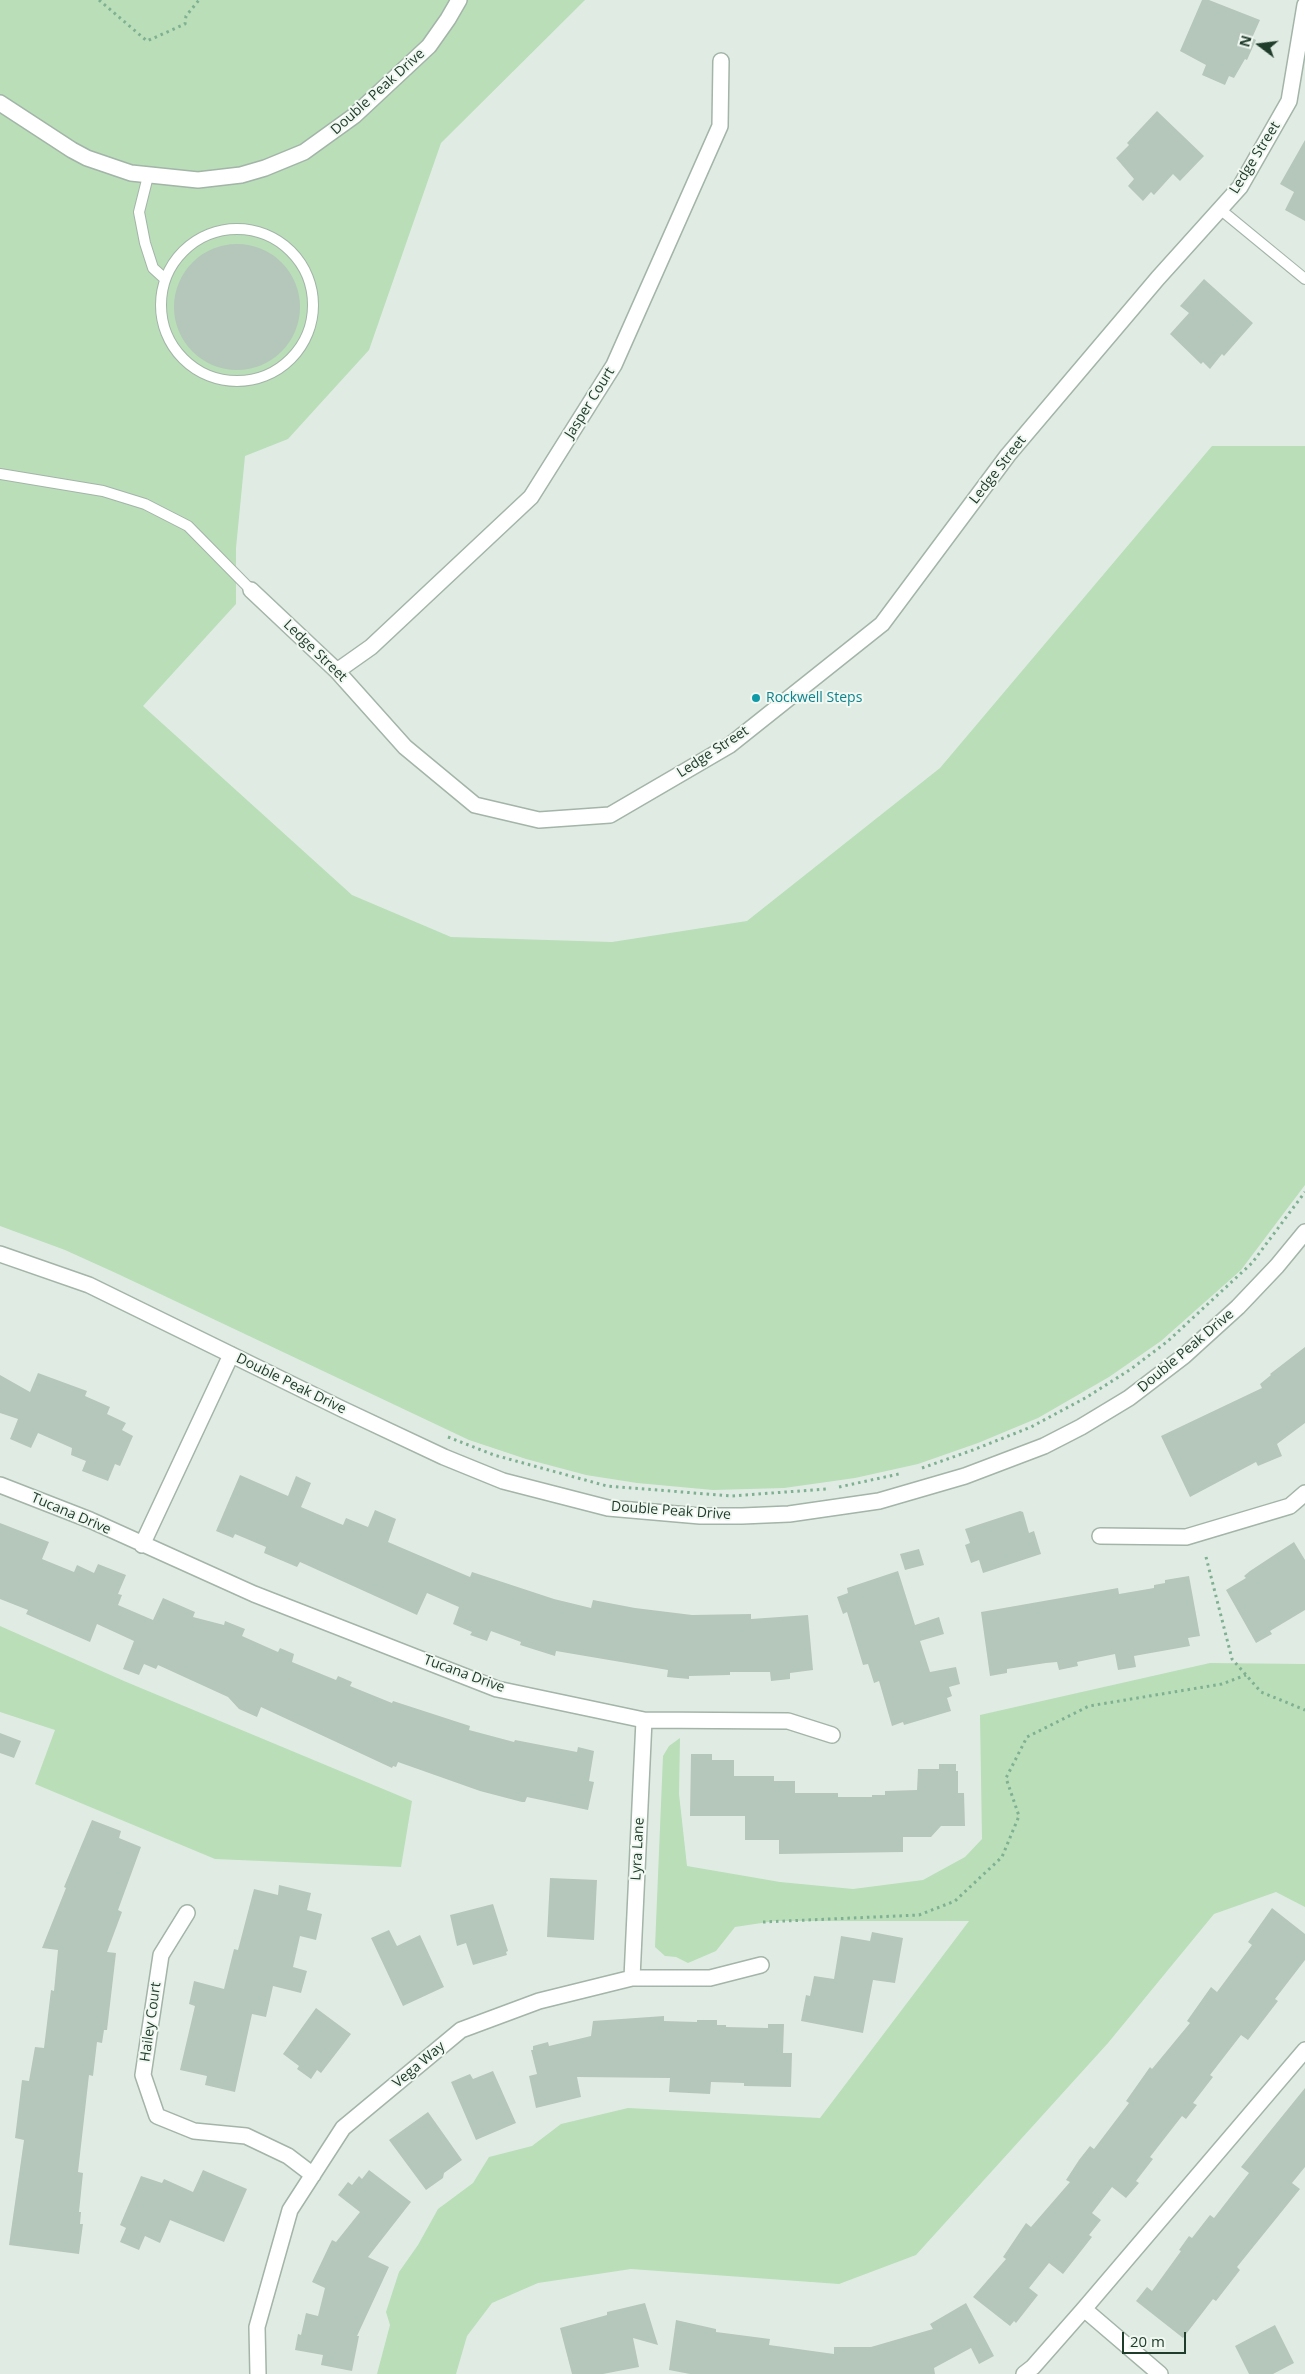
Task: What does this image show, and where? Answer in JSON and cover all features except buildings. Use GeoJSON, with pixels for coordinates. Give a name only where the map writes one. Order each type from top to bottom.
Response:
{"type":"FeatureCollection","features":[{"type":"Feature","properties":{"kind":"street","name":"Double Peak Drive"},"geometry":{"type":"LineString","coordinates":[[0,103],[57,141],[87,158],[122,170],[148,176],[180,179],[221,178],[265,168],[304,152],[354,116],[429,46],[448,19],[458,0]]}},
{"type":"Feature","properties":{"kind":"street","name":"Ledge Street"},"geometry":{"type":"LineString","coordinates":[[251,590],[337,671],[405,747],[475,805],[539,820],[610,815],[730,745],[882,624],[1008,455],[1158,278],[1240,187],[1289,101],[1305,5]]}},
{"type":"Feature","properties":{"kind":"street","name":"Jasper Court"},"geometry":{"type":"LineString","coordinates":[[337,671],[371,647],[531,497],[614,365],[720,126],[722,61]]}},
{"type":"Feature","properties":{"kind":"street","name":"Double Peak Drive"},"geometry":{"type":"LineString","coordinates":[[0,1254],[89,1285],[444,1457],[503,1481],[608,1508],[700,1516],[798,1513],[852,1506],[921,1490],[1007,1462],[1081,1427],[1129,1398],[1184,1356],[1238,1307],[1277,1266],[1305,1232]]}},
{"type":"Feature","properties":{"kind":"street"},"geometry":{"type":"LineString","coordinates":[[142,1545],[231,1355]]}},
{"type":"Feature","properties":{"kind":"street","name":"Tucana Drive"},"geometry":{"type":"LineString","coordinates":[[0,1485],[90,1520],[254,1594],[497,1688],[644,1720],[788,1721],[832,1735]]}},
{"type":"Feature","properties":{"kind":"street"},"geometry":{"type":"LineString","coordinates":[[1100,1536],[1186,1538],[1290,1506],[1305,1494]]}},
{"type":"Feature","properties":{"kind":"street","name":"Lyra Lane"},"geometry":{"type":"LineString","coordinates":[[632,1978],[644,1720]]}},
{"type":"Feature","properties":{"kind":"street","name":"Hailey Court"},"geometry":{"type":"LineString","coordinates":[[187,1913],[161,1955],[144,2076],[157,2116],[194,2131],[246,2136],[288,2156],[313,2175]]}},
{"type":"Feature","properties":{"kind":"street","name":"Vega Way"},"geometry":{"type":"LineString","coordinates":[[258,2374],[257,2328],[290,2210],[343,2128],[461,2030],[539,2001],[632,1978],[710,1978],[761,1965]]}},
{"type":"Feature","properties":{"kind":"street"},"geometry":{"type":"LineString","coordinates":[[1024,2374],[1033,2367],[1084,2309],[1305,2050]]}},
{"type":"Feature","properties":{"kind":"street"},"geometry":{"type":"LineString","coordinates":[[1084,2309],[1160,2374]]}},
{"type":"Feature","properties":{"kind":"lane"},"geometry":{"type":"LineString","coordinates":[[148,176],[139,212],[145,243],[153,268],[165,279]]}},
{"type":"Feature","properties":{"kind":"lane"},"geometry":{"type":"LineString","coordinates":[[1221,210],[1305,279]]}},
{"type":"Feature","properties":{"kind":"lane"},"geometry":{"type":"LineString","coordinates":[[222,230],[248,230],[256,232],[273,238],[293,254],[307,276],[313,302],[309,328],[298,349],[282,367],[260,378],[236,382],[212,378],[191,366],[174,349],[164,327],[161,303],[165,279],[178,257],[198,240],[222,230]]}},
{"type":"Feature","properties":{"kind":"lane","name":"Ledge Street"},"geometry":{"type":"LineString","coordinates":[[0,474],[103,491],[146,504],[188,526],[251,590]]}},
{"type":"Feature","properties":{"kind":"path"},"geometry":{"type":"LineString","coordinates":[[99,0],[147,41],[185,24],[186,16],[199,0]]}},
{"type":"Feature","properties":{"kind":"path"},"geometry":{"type":"LineString","coordinates":[[915,1470],[1032,1427],[1131,1370],[1168,1341],[1252,1263],[1305,1192]]}},
{"type":"Feature","properties":{"kind":"path"},"geometry":{"type":"LineString","coordinates":[[439,1433],[494,1455],[607,1486],[732,1496],[832,1488],[906,1473]]}},
{"type":"Feature","properties":{"kind":"path"},"geometry":{"type":"LineString","coordinates":[[1206,1557],[1232,1659],[1261,1692],[1305,1710]]}},
{"type":"Feature","properties":{"kind":"path"},"geometry":{"type":"LineString","coordinates":[[763,1922],[919,1915],[955,1901],[1002,1856],[1019,1816],[1006,1778],[1027,1737],[1089,1706],[1222,1684],[1246,1675]]}},
{"type":"Feature","properties":{"kind":"green space"},"geometry":{"type":"Polygon","coordinates":[[[0,0],[585,0],[441,143],[369,350],[288,439],[245,456],[236,548],[236,604],[143,706],[352,895],[451,937],[612,942],[747,921],[940,768],[1212,446],[1305,446],[1305,1185],[1241,1270],[1161,1341],[1109,1377],[1038,1418],[978,1443],[918,1464],[855,1478],[784,1488],[713,1490],[637,1483],[586,1475],[526,1459],[469,1440],[118,1274],[65,1250],[0,1226],[0,0]]]}},
{"type":"Feature","properties":{"kind":"green space"},"geometry":{"type":"Polygon","coordinates":[[[0,1626],[124,1681],[412,1801],[401,1867],[215,1859],[35,1784],[55,1730],[0,1712],[0,1626]]]}},
{"type":"Feature","properties":{"kind":"green space"},"geometry":{"type":"Polygon","coordinates":[[[1210,1663],[1305,1664],[1305,1907],[1276,1892],[1214,1914],[1108,2043],[916,2255],[839,2284],[631,2269],[538,2283],[492,2303],[467,2336],[456,2374],[377,2374],[390,2325],[386,2312],[399,2272],[418,2245],[438,2209],[473,2183],[489,2157],[532,2146],[561,2124],[628,2108],[820,2118],[969,1921],[775,1921],[735,1927],[716,1951],[688,1963],[676,1957],[665,1956],[655,1947],[663,1756],[669,1746],[680,1738],[679,1794],[687,1866],[780,1882],[853,1889],[923,1880],[965,1857],[982,1839],[980,1715],[1210,1663]]]}},
{"type":"Feature","properties":{"kind":"place","name":"Rockwell Steps"},"geometry":{"type":"Point","coordinates":[756,698]}}]}
